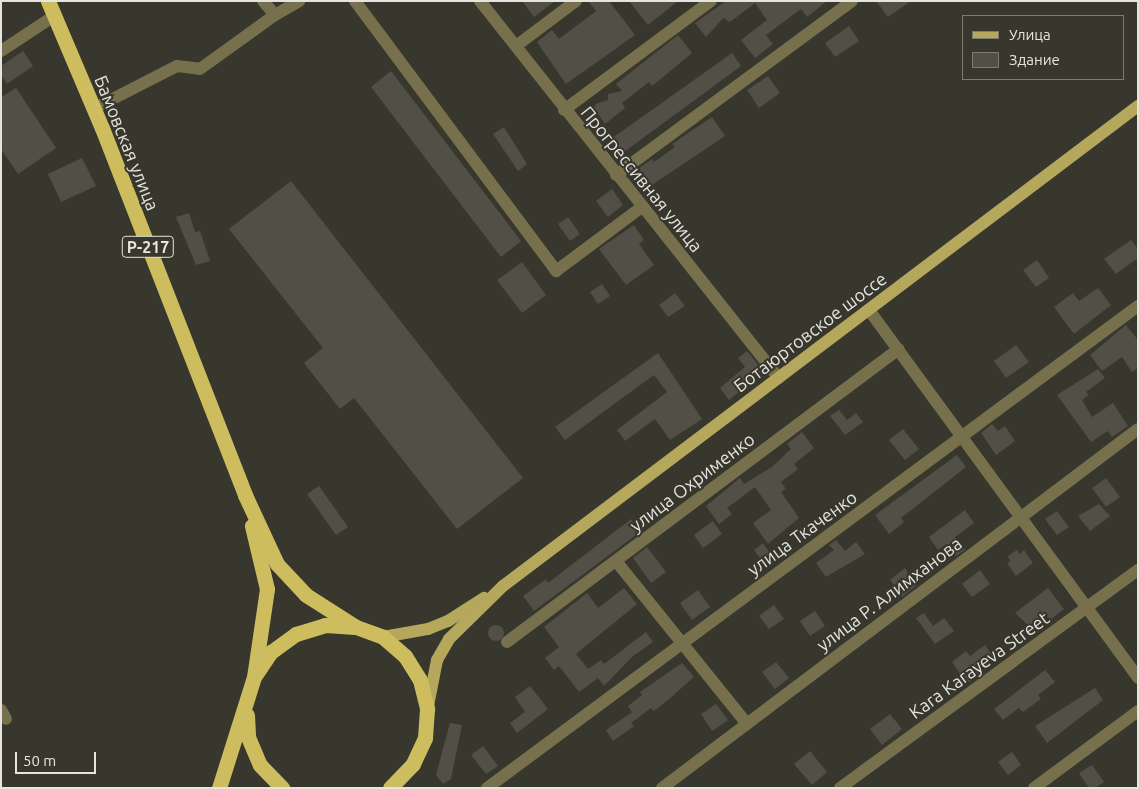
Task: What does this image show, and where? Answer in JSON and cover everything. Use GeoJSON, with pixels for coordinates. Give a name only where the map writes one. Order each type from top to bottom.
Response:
{"type":"FeatureCollection","features":[{"type":"Feature","properties":{"kind":"highway","name":"Бамовская улица"},"geometry":{"type":"LineString","coordinates":[[48,1],[93,109],[245,495]]}},
{"type":"Feature","properties":{"kind":"highway"},"geometry":{"type":"LineString","coordinates":[[245,495],[277,564],[306,595],[356,627],[383,637],[405,656],[420,680],[427,709],[425,738],[413,764],[390,788]]}},
{"type":"Feature","properties":{"kind":"highway"},"geometry":{"type":"LineString","coordinates":[[219,788],[254,677],[267,589],[245,495]]}},
{"type":"Feature","properties":{"kind":"highway"},"geometry":{"type":"LineString","coordinates":[[254,677],[271,652],[296,634],[325,625],[356,627]]}},
{"type":"Feature","properties":{"kind":"highway"},"geometry":{"type":"LineString","coordinates":[[246,706],[248,737],[260,765],[282,788]]}},
{"type":"Feature","properties":{"kind":"main road","name":"Ботаюртовское шоссе"},"geometry":{"type":"LineString","coordinates":[[503,586],[1138,106]]}},
{"type":"Feature","properties":{"kind":"main road"},"geometry":{"type":"LineString","coordinates":[[383,637],[428,629],[448,621],[503,586]]}},
{"type":"Feature","properties":{"kind":"main road"},"geometry":{"type":"LineString","coordinates":[[427,709],[437,660],[448,639],[503,586]]}},
{"type":"Feature","properties":{"kind":"street"},"geometry":{"type":"LineString","coordinates":[[263,1],[275,15]]}},
{"type":"Feature","properties":{"kind":"street"},"geometry":{"type":"LineString","coordinates":[[93,109],[177,66],[200,69],[275,15],[299,1]]}},
{"type":"Feature","properties":{"kind":"street"},"geometry":{"type":"LineString","coordinates":[[355,1],[556,271],[642,208]]}},
{"type":"Feature","properties":{"kind":"street"},"geometry":{"type":"LineString","coordinates":[[516,46],[576,1]]}},
{"type":"Feature","properties":{"kind":"street"},"geometry":{"type":"LineString","coordinates":[[564,110],[711,1]]}},
{"type":"Feature","properties":{"kind":"street"},"geometry":{"type":"LineString","coordinates":[[616,175],[852,1]]}},
{"type":"Feature","properties":{"kind":"street","name":"Прогрессивная улица"},"geometry":{"type":"LineString","coordinates":[[485,3],[564,110],[778,378]]}},
{"type":"Feature","properties":{"kind":"street"},"geometry":{"type":"LineString","coordinates":[[1,51],[54,16]]}},
{"type":"Feature","properties":{"kind":"street","name":"улица Ткаченко"},"geometry":{"type":"LineString","coordinates":[[487,788],[1138,306]]}},
{"type":"Feature","properties":{"kind":"street"},"geometry":{"type":"LineString","coordinates":[[869,310],[1138,678]]}},
{"type":"Feature","properties":{"kind":"street","name":"улица Охрименко"},"geometry":{"type":"LineString","coordinates":[[508,642],[898,349]]}},
{"type":"Feature","properties":{"kind":"street","name":"улица Р. Алимханова"},"geometry":{"type":"LineString","coordinates":[[662,788],[1138,429]]}},
{"type":"Feature","properties":{"kind":"street"},"geometry":{"type":"LineString","coordinates":[[616,561],[747,724]]}},
{"type":"Feature","properties":{"kind":"street","name":"Kara Karayeva Street"},"geometry":{"type":"LineString","coordinates":[[840,788],[1138,570]]}},
{"type":"Feature","properties":{"kind":"street"},"geometry":{"type":"LineString","coordinates":[[1034,788],[1138,711]]}},
{"type":"Feature","properties":{"kind":"building"},"geometry":{"type":"Polygon","coordinates":[[[522,1],[555,1],[534,17],[522,1]]]}},
{"type":"Feature","properties":{"kind":"building"},"geometry":{"type":"Polygon","coordinates":[[[588,1],[609,1],[635,35],[566,84],[537,42],[552,30],[559,39],[596,11],[588,1]]]}},
{"type":"Feature","properties":{"kind":"building"},"geometry":{"type":"Polygon","coordinates":[[[629,1],[678,1],[648,25],[629,1]]]}},
{"type":"Feature","properties":{"kind":"building"},"geometry":{"type":"Polygon","coordinates":[[[726,1],[827,1],[807,17],[801,9],[766,35],[773,44],[755,58],[741,40],[767,20],[755,3],[730,22],[723,18],[706,37],[695,23],[726,1]]]}},
{"type":"Feature","properties":{"kind":"building"},"geometry":{"type":"Polygon","coordinates":[[[876,1],[911,1],[888,17],[876,1]]]}},
{"type":"Feature","properties":{"kind":"building"},"geometry":{"type":"Polygon","coordinates":[[[849,26],[859,41],[835,57],[825,43],[849,26]]]}},
{"type":"Feature","properties":{"kind":"building"},"geometry":{"type":"Polygon","coordinates":[[[678,35],[692,53],[652,86],[649,82],[622,103],[625,108],[605,124],[594,108],[596,104],[608,100],[608,94],[622,91],[616,84],[678,35]]]}},
{"type":"Feature","properties":{"kind":"building"},"geometry":{"type":"Polygon","coordinates":[[[23,51],[33,66],[7,84],[1,75],[1,66],[23,51]]]}},
{"type":"Feature","properties":{"kind":"building"},"geometry":{"type":"Polygon","coordinates":[[[732,53],[741,66],[620,155],[611,139],[732,53]]]}},
{"type":"Feature","properties":{"kind":"building"},"geometry":{"type":"Polygon","coordinates":[[[391,71],[521,241],[501,257],[371,87],[391,71]]]}},
{"type":"Feature","properties":{"kind":"building"},"geometry":{"type":"Polygon","coordinates":[[[768,76],[780,93],[759,108],[747,90],[768,76]]]}},
{"type":"Feature","properties":{"kind":"building"},"geometry":{"type":"Polygon","coordinates":[[[16,88],[56,148],[18,174],[1,149],[1,97],[16,88]]]}},
{"type":"Feature","properties":{"kind":"building"},"geometry":{"type":"Polygon","coordinates":[[[712,117],[725,136],[643,191],[631,174],[652,159],[654,162],[675,147],[672,144],[712,117]]]}},
{"type":"Feature","properties":{"kind":"building"},"geometry":{"type":"Polygon","coordinates":[[[504,127],[527,164],[518,171],[493,134],[504,127]]]}},
{"type":"Feature","properties":{"kind":"building"},"geometry":{"type":"Polygon","coordinates":[[[82,158],[96,186],[61,202],[48,174],[82,158]]]}},
{"type":"Feature","properties":{"kind":"building"},"geometry":{"type":"Polygon","coordinates":[[[291,181],[523,478],[457,529],[354,398],[340,409],[304,363],[323,348],[229,229],[291,181]]]}},
{"type":"Feature","properties":{"kind":"building"},"geometry":{"type":"Polygon","coordinates":[[[612,189],[623,205],[608,217],[596,201],[612,189]]]}},
{"type":"Feature","properties":{"kind":"building"},"geometry":{"type":"Polygon","coordinates":[[[189,213],[195,232],[200,231],[210,261],[196,265],[176,217],[189,213]]]}},
{"type":"Feature","properties":{"kind":"building"},"geometry":{"type":"Polygon","coordinates":[[[568,217],[580,234],[570,241],[558,224],[568,217]]]}},
{"type":"Feature","properties":{"kind":"building"},"geometry":{"type":"Polygon","coordinates":[[[634,225],[644,240],[639,244],[654,265],[626,285],[599,249],[634,225]]]}},
{"type":"Feature","properties":{"kind":"building"},"geometry":{"type":"Polygon","coordinates":[[[1131,240],[1138,249],[1138,258],[1116,274],[1104,259],[1131,240]]]}},
{"type":"Feature","properties":{"kind":"building"},"geometry":{"type":"Polygon","coordinates":[[[1037,260],[1049,278],[1036,287],[1023,270],[1037,260]]]}},
{"type":"Feature","properties":{"kind":"building"},"geometry":{"type":"Polygon","coordinates":[[[522,262],[546,295],[522,313],[497,280],[522,262]]]}},
{"type":"Feature","properties":{"kind":"building"},"geometry":{"type":"Polygon","coordinates":[[[602,284],[610,296],[598,304],[590,292],[602,284]]]}},
{"type":"Feature","properties":{"kind":"building"},"geometry":{"type":"Polygon","coordinates":[[[1098,288],[1111,305],[1074,334],[1054,307],[1073,293],[1079,301],[1098,288]]]}},
{"type":"Feature","properties":{"kind":"building"},"geometry":{"type":"Polygon","coordinates":[[[675,293],[685,306],[668,317],[659,305],[675,293]]]}},
{"type":"Feature","properties":{"kind":"building"},"geometry":{"type":"Polygon","coordinates":[[[1126,325],[1138,340],[1138,368],[1132,372],[1122,357],[1102,371],[1090,355],[1126,325]]]}},
{"type":"Feature","properties":{"kind":"building"},"geometry":{"type":"Polygon","coordinates":[[[1016,345],[1029,362],[1006,378],[994,361],[1016,345]]]}},
{"type":"Feature","properties":{"kind":"building"},"geometry":{"type":"Polygon","coordinates":[[[747,351],[764,372],[729,400],[720,388],[745,367],[738,358],[747,351]]]}},
{"type":"Feature","properties":{"kind":"building"},"geometry":{"type":"Polygon","coordinates":[[[658,353],[702,419],[670,440],[655,419],[625,441],[617,430],[667,392],[654,375],[565,440],[555,427],[658,353]]]}},
{"type":"Feature","properties":{"kind":"building"},"geometry":{"type":"Polygon","coordinates":[[[1098,369],[1105,378],[1086,392],[1089,395],[1082,400],[1092,417],[1113,403],[1128,426],[1112,437],[1108,431],[1091,442],[1057,395],[1098,369]]]}},
{"type":"Feature","properties":{"kind":"building"},"geometry":{"type":"Polygon","coordinates":[[[839,410],[847,420],[856,413],[863,422],[845,435],[830,416],[839,410]]]}},
{"type":"Feature","properties":{"kind":"building"},"geometry":{"type":"Polygon","coordinates":[[[992,424],[998,431],[1005,426],[1015,441],[996,455],[981,433],[992,424]]]}},
{"type":"Feature","properties":{"kind":"building"},"geometry":{"type":"Polygon","coordinates":[[[903,429],[919,449],[905,460],[889,440],[903,429]]]}},
{"type":"Feature","properties":{"kind":"building"},"geometry":{"type":"Polygon","coordinates":[[[802,432],[814,448],[794,464],[798,469],[781,482],[786,489],[781,492],[799,518],[768,544],[753,523],[771,510],[755,487],[727,508],[732,514],[719,524],[706,506],[740,478],[744,484],[772,467],[791,449],[787,444],[802,432]]]}},
{"type":"Feature","properties":{"kind":"building"},"geometry":{"type":"Polygon","coordinates":[[[957,455],[966,467],[901,518],[904,522],[889,534],[875,515],[957,455]]]}},
{"type":"Feature","properties":{"kind":"building"},"geometry":{"type":"Polygon","coordinates":[[[1106,478],[1120,497],[1106,507],[1092,488],[1106,478]]]}},
{"type":"Feature","properties":{"kind":"building"},"geometry":{"type":"Polygon","coordinates":[[[319,486],[348,527],[336,535],[307,494],[319,486]]]}},
{"type":"Feature","properties":{"kind":"building"},"geometry":{"type":"Polygon","coordinates":[[[1099,504],[1110,516],[1090,531],[1078,516],[1099,504]]]}},
{"type":"Feature","properties":{"kind":"building"},"geometry":{"type":"Polygon","coordinates":[[[965,510],[974,523],[955,537],[965,550],[956,556],[947,544],[938,550],[929,537],[965,510]]]}},
{"type":"Feature","properties":{"kind":"building"},"geometry":{"type":"Polygon","coordinates":[[[1057,511],[1069,527],[1057,535],[1045,519],[1057,511]]]}},
{"type":"Feature","properties":{"kind":"building"},"geometry":{"type":"Polygon","coordinates":[[[631,519],[640,532],[534,611],[523,596],[546,579],[548,583],[631,519]]]}},
{"type":"Feature","properties":{"kind":"building"},"geometry":{"type":"Polygon","coordinates":[[[713,521],[722,534],[703,548],[694,535],[713,521]]]}},
{"type":"Feature","properties":{"kind":"building"},"geometry":{"type":"Polygon","coordinates":[[[836,540],[845,551],[856,542],[865,554],[826,577],[816,563],[834,550],[829,545],[836,540]]]}},
{"type":"Feature","properties":{"kind":"building"},"geometry":{"type":"Polygon","coordinates":[[[763,543],[775,560],[766,566],[754,550],[763,543]]]}},
{"type":"Feature","properties":{"kind":"building"},"geometry":{"type":"Polygon","coordinates":[[[647,547],[666,572],[651,583],[633,558],[647,547]]]}},
{"type":"Feature","properties":{"kind":"building"},"geometry":{"type":"Polygon","coordinates":[[[1017,550],[1020,554],[1024,550],[1033,563],[1016,576],[1007,563],[1010,561],[1008,556],[1017,550]]]}},
{"type":"Feature","properties":{"kind":"building"},"geometry":{"type":"Polygon","coordinates":[[[905,568],[917,585],[902,597],[890,580],[905,568]]]}},
{"type":"Feature","properties":{"kind":"building"},"geometry":{"type":"Polygon","coordinates":[[[980,570],[990,584],[972,597],[962,584],[980,570]]]}},
{"type":"Feature","properties":{"kind":"building"},"geometry":{"type":"Polygon","coordinates":[[[624,588],[637,604],[576,654],[588,669],[601,660],[604,664],[646,632],[653,642],[633,656],[604,686],[598,678],[579,692],[559,666],[554,670],[545,658],[559,647],[544,627],[587,593],[598,608],[624,588]]]}},
{"type":"Feature","properties":{"kind":"building"},"geometry":{"type":"Polygon","coordinates":[[[1048,588],[1064,609],[1050,620],[1046,615],[1031,628],[1015,613],[1048,588]]]}},
{"type":"Feature","properties":{"kind":"building"},"geometry":{"type":"Polygon","coordinates":[[[698,590],[710,607],[692,620],[680,603],[698,590]]]}},
{"type":"Feature","properties":{"kind":"building"},"geometry":{"type":"Polygon","coordinates":[[[774,605],[784,619],[769,629],[759,616],[774,605]]]}},
{"type":"Feature","properties":{"kind":"building"},"geometry":{"type":"Polygon","coordinates":[[[815,611],[825,626],[810,636],[800,621],[815,611]]]}},
{"type":"Feature","properties":{"kind":"building"},"geometry":{"type":"Polygon","coordinates":[[[924,613],[933,626],[944,618],[954,631],[935,644],[916,618],[924,613]]]}},
{"type":"Feature","properties":{"kind":"building"},"geometry":{"type":"Polygon","coordinates":[[[496,625],[502,627],[504,633],[502,639],[496,641],[490,639],[488,633],[490,627],[496,625]]]}},
{"type":"Feature","properties":{"kind":"building"},"geometry":{"type":"Polygon","coordinates":[[[985,645],[994,658],[979,669],[982,673],[967,683],[952,662],[966,651],[970,656],[985,645]]]}},
{"type":"Feature","properties":{"kind":"building"},"geometry":{"type":"Polygon","coordinates":[[[776,662],[789,678],[775,689],[762,672],[776,662]]]}},
{"type":"Feature","properties":{"kind":"building"},"geometry":{"type":"Polygon","coordinates":[[[682,663],[694,677],[654,711],[651,708],[631,723],[634,726],[613,741],[606,730],[632,712],[628,706],[642,695],[640,692],[682,663]]]}},
{"type":"Feature","properties":{"kind":"building"},"geometry":{"type":"Polygon","coordinates":[[[1045,670],[1055,682],[1038,695],[1041,699],[1023,712],[1019,708],[1003,720],[994,709],[1045,670]]]}},
{"type":"Feature","properties":{"kind":"building"},"geometry":{"type":"Polygon","coordinates":[[[530,686],[548,709],[517,733],[510,723],[525,712],[515,697],[530,686]]]}},
{"type":"Feature","properties":{"kind":"building"},"geometry":{"type":"Polygon","coordinates":[[[1095,688],[1103,700],[1047,743],[1035,726],[1095,688]]]}},
{"type":"Feature","properties":{"kind":"building"},"geometry":{"type":"Polygon","coordinates":[[[716,704],[728,720],[712,731],[701,714],[716,704]]]}},
{"type":"Feature","properties":{"kind":"building"},"geometry":{"type":"Polygon","coordinates":[[[890,714],[902,729],[882,745],[870,729],[890,714]]]}},
{"type":"Feature","properties":{"kind":"building"},"geometry":{"type":"Polygon","coordinates":[[[450,723],[462,725],[451,779],[443,784],[436,775],[450,723]]]}},
{"type":"Feature","properties":{"kind":"building"},"geometry":{"type":"Polygon","coordinates":[[[483,746],[498,766],[486,774],[471,755],[483,746]]]}},
{"type":"Feature","properties":{"kind":"building"},"geometry":{"type":"Polygon","coordinates":[[[810,751],[827,772],[812,785],[794,764],[810,751]]]}},
{"type":"Feature","properties":{"kind":"building"},"geometry":{"type":"Polygon","coordinates":[[[1012,752],[1021,765],[1008,775],[998,762],[1012,752]]]}},
{"type":"Feature","properties":{"kind":"building"},"geometry":{"type":"Polygon","coordinates":[[[1092,765],[1104,782],[1095,788],[1089,788],[1079,773],[1092,765]]]}}]}
